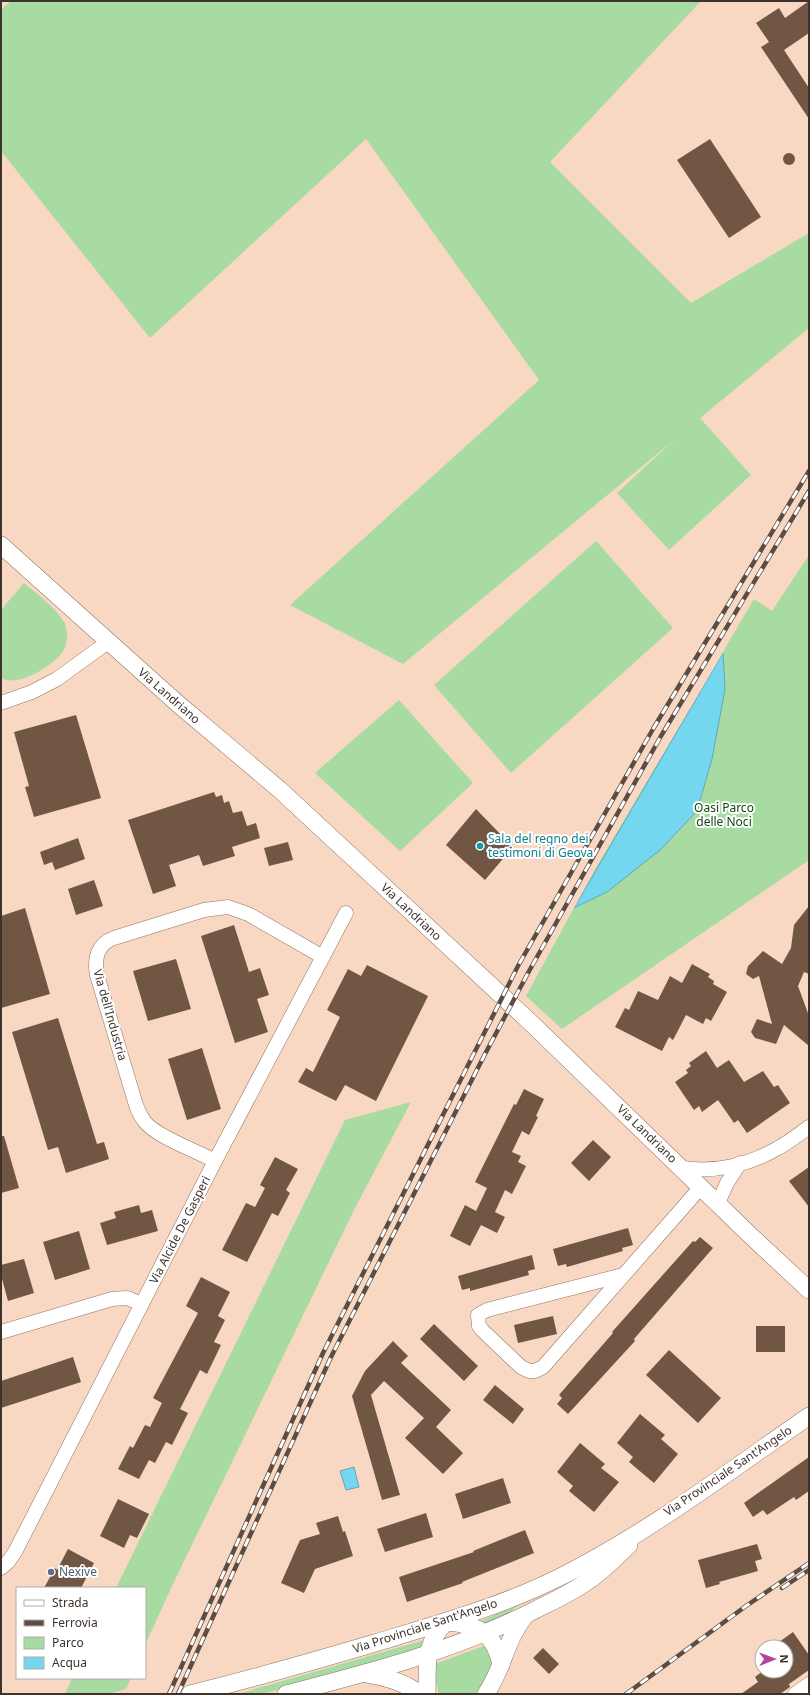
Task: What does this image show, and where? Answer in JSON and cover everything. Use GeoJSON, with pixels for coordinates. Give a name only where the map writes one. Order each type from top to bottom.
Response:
{"type":"FeatureCollection","features":[{"type":"Feature","properties":{"kind":"street","name":"Via Landriano"},"geometry":{"type":"LineString","coordinates":[[1,545],[177,703],[280,790],[529,1021],[809,1290]]}},
{"type":"Feature","properties":{"kind":"street"},"geometry":{"type":"LineString","coordinates":[[1,703],[32,692],[57,679],[108,642]]}},
{"type":"Feature","properties":{"kind":"street","name":"Via dell'Industria"},"geometry":{"type":"LineString","coordinates":[[215,1161],[156,1131],[145,1122],[141,1116],[136,1105],[98,975],[96,963],[98,951],[105,943],[114,938],[204,910],[228,907],[248,914],[323,957]]}},
{"type":"Feature","properties":{"kind":"street","name":"Via Alcide De Gasperi"},"geometry":{"type":"LineString","coordinates":[[1,1568],[8,1562],[17,1548],[215,1161],[346,913]]}},
{"type":"Feature","properties":{"kind":"street"},"geometry":{"type":"LineString","coordinates":[[682,1168],[710,1170],[740,1163],[778,1148],[809,1127]]}},
{"type":"Feature","properties":{"kind":"street"},"geometry":{"type":"LineString","coordinates":[[718,1203],[727,1183],[740,1163]]}},
{"type":"Feature","properties":{"kind":"street"},"geometry":{"type":"LineString","coordinates":[[623,1275],[487,1310],[478,1316],[478,1326],[521,1367],[529,1371],[538,1370],[546,1364],[701,1187]]}},
{"type":"Feature","properties":{"kind":"street"},"geometry":{"type":"LineString","coordinates":[[1,1332],[112,1299],[127,1298],[142,1304]]}},
{"type":"Feature","properties":{"kind":"street","name":"Via Provinciale Sant'Angelo"},"geometry":{"type":"LineString","coordinates":[[190,1694],[258,1677],[446,1622],[522,1594],[557,1578],[648,1527],[809,1416]]}},
{"type":"Feature","properties":{"kind":"street","name":"Via Provinciale Sant'Angelo"},"geometry":{"type":"LineString","coordinates":[[286,1694],[428,1655],[485,1634],[567,1594],[588,1581],[648,1527]]}},
{"type":"Feature","properties":{"kind":"street"},"geometry":{"type":"LineString","coordinates":[[1,1553],[17,1548]]}},
{"type":"Feature","properties":{"kind":"street"},"geometry":{"type":"LineString","coordinates":[[486,1694],[493,1684],[514,1630],[526,1615]]}},
{"type":"Feature","properties":{"kind":"street"},"geometry":{"type":"LineString","coordinates":[[365,1673],[394,1680],[425,1693],[428,1655],[434,1636],[446,1622],[467,1624],[485,1634],[496,1646],[501,1665]]}},
{"type":"Feature","properties":{"kind":"street"},"geometry":{"type":"LineString","coordinates":[[795,1694],[809,1684]]}},
{"type":"Feature","properties":{"kind":"green space"},"geometry":{"type":"Polygon","coordinates":[[[11,1],[701,1],[550,162],[691,303],[809,233],[809,328],[700,418],[751,475],[669,550],[617,493],[674,440],[403,664],[290,605],[539,380],[366,139],[150,338],[1,151],[1,10],[11,1]]]}},
{"type":"Feature","properties":{"kind":"green space"},"geometry":{"type":"Polygon","coordinates":[[[596,541],[673,628],[511,773],[434,685],[596,541]]]}},
{"type":"Feature","properties":{"kind":"green space","name":"Oasi Parco delle Noci"},"geometry":{"type":"Polygon","coordinates":[[[809,555],[809,860],[562,1029],[526,996],[595,869],[754,599],[772,611],[809,555]]]}},
{"type":"Feature","properties":{"kind":"green space"},"geometry":{"type":"Polygon","coordinates":[[[24,583],[58,613],[66,627],[67,641],[65,648],[59,656],[35,674],[16,680],[7,680],[1,677],[1,610],[24,583]]]}},
{"type":"Feature","properties":{"kind":"green space"},"geometry":{"type":"Polygon","coordinates":[[[399,700],[473,783],[400,851],[315,773],[399,700]]]}},
{"type":"Feature","properties":{"kind":"green space"},"geometry":{"type":"Polygon","coordinates":[[[411,1102],[354,1210],[146,1643],[146,1587],[116,1587],[345,1120],[411,1102]]]}},
{"type":"Feature","properties":{"kind":"green space"},"geometry":{"type":"Polygon","coordinates":[[[571,1579],[516,1607],[499,1624],[490,1628],[479,1622],[571,1579]]]}},
{"type":"Feature","properties":{"kind":"green space"},"geometry":{"type":"Polygon","coordinates":[[[428,1639],[425,1652],[261,1694],[238,1694],[428,1639]]]}},
{"type":"Feature","properties":{"kind":"green space"},"geometry":{"type":"Polygon","coordinates":[[[489,1644],[494,1660],[478,1694],[439,1694],[435,1678],[435,1664],[489,1644]]]}},
{"type":"Feature","properties":{"kind":"green space"},"geometry":{"type":"Polygon","coordinates":[[[72,1679],[131,1679],[126,1689],[108,1694],[65,1694],[72,1679]]]}},
{"type":"Feature","properties":{"kind":"water"},"geometry":{"type":"Polygon","coordinates":[[[723,653],[725,689],[712,759],[697,811],[660,850],[607,892],[574,908],[723,653]]]}},
{"type":"Feature","properties":{"kind":"water"},"geometry":{"type":"Polygon","coordinates":[[[354,1467],[359,1487],[346,1490],[340,1471],[354,1467]]]}},
{"type":"Feature","properties":{"kind":"pier"},"geometry":{"type":"Polygon","coordinates":[[[724,651],[595,869],[573,910],[572,907],[673,731],[721,652],[724,651]]]}},
{"type":"Feature","properties":{"kind":"building"},"geometry":{"type":"Polygon","coordinates":[[[809,1],[809,33],[784,50],[809,88],[809,119],[761,47],[769,42],[756,23],[779,8],[785,18],[809,1]]]}},
{"type":"Feature","properties":{"kind":"building"},"geometry":{"type":"Polygon","coordinates":[[[710,139],[761,217],[729,238],[677,160],[710,139]]]}},
{"type":"Feature","properties":{"kind":"building"},"geometry":{"type":"Polygon","coordinates":[[[787,153],[791,153],[795,159],[791,165],[787,165],[783,161],[783,157],[787,153]]]}},
{"type":"Feature","properties":{"kind":"building"},"geometry":{"type":"Polygon","coordinates":[[[76,715],[101,798],[34,817],[25,787],[29,786],[14,732],[76,715]]]}},
{"type":"Feature","properties":{"kind":"building"},"geometry":{"type":"Polygon","coordinates":[[[214,792],[216,797],[222,795],[224,803],[229,801],[233,813],[242,811],[247,826],[256,823],[260,838],[232,847],[235,856],[203,866],[199,855],[169,865],[176,886],[153,894],[128,820],[214,792]]]}},
{"type":"Feature","properties":{"kind":"building","name":"Sala del regno dei testimoni di Geova"},"geometry":{"type":"Polygon","coordinates":[[[476,809],[513,847],[485,880],[446,845],[476,809]]]}},
{"type":"Feature","properties":{"kind":"building"},"geometry":{"type":"Polygon","coordinates":[[[78,838],[85,859],[55,870],[52,862],[44,865],[40,852],[78,838]]]}},
{"type":"Feature","properties":{"kind":"building"},"geometry":{"type":"Polygon","coordinates":[[[288,842],[293,860],[269,866],[264,848],[288,842]]]}},
{"type":"Feature","properties":{"kind":"building"},"geometry":{"type":"Polygon","coordinates":[[[94,880],[103,906],[76,915],[68,889],[94,880]]]}},
{"type":"Feature","properties":{"kind":"building"},"geometry":{"type":"Polygon","coordinates":[[[809,906],[809,974],[804,972],[798,986],[809,1016],[809,1046],[784,1025],[776,1044],[755,1038],[751,1032],[757,1019],[772,1024],[759,976],[753,979],[746,974],[748,966],[763,951],[782,964],[791,948],[794,925],[809,906]]]}},
{"type":"Feature","properties":{"kind":"building"},"geometry":{"type":"Polygon","coordinates":[[[25,908],[50,994],[1,1008],[1,916],[25,908]]]}},
{"type":"Feature","properties":{"kind":"building"},"geometry":{"type":"Polygon","coordinates":[[[234,925],[249,972],[260,968],[269,995],[257,999],[268,1032],[235,1043],[201,936],[234,925]]]}},
{"type":"Feature","properties":{"kind":"building"},"geometry":{"type":"Polygon","coordinates":[[[176,959],[191,1009],[148,1021],[133,971],[176,959]]]}},
{"type":"Feature","properties":{"kind":"building"},"geometry":{"type":"Polygon","coordinates":[[[692,964],[710,974],[708,977],[714,981],[713,984],[727,992],[711,1021],[706,1018],[703,1024],[686,1015],[673,1040],[669,1037],[662,1051],[615,1027],[625,1008],[629,1010],[638,991],[658,1000],[670,976],[682,983],[692,964]]]}},
{"type":"Feature","properties":{"kind":"building"},"geometry":{"type":"Polygon","coordinates":[[[367,965],[428,996],[376,1101],[345,1085],[336,1101],[298,1082],[306,1068],[313,1072],[340,1017],[327,1010],[348,969],[361,976],[367,965]]]}},
{"type":"Feature","properties":{"kind":"building"},"geometry":{"type":"Polygon","coordinates":[[[58,1018],[97,1144],[104,1142],[109,1159],[66,1173],[58,1147],[48,1150],[12,1032],[58,1018]]]}},
{"type":"Feature","properties":{"kind":"building"},"geometry":{"type":"Polygon","coordinates":[[[202,1048],[221,1109],[187,1120],[168,1059],[202,1048]]]}},
{"type":"Feature","properties":{"kind":"building"},"geometry":{"type":"Polygon","coordinates":[[[706,1051],[717,1068],[729,1060],[744,1082],[763,1071],[774,1087],[778,1085],[790,1103],[747,1133],[738,1120],[734,1123],[718,1100],[702,1112],[699,1106],[694,1110],[675,1082],[688,1073],[686,1070],[691,1066],[689,1063],[706,1051]]]}},
{"type":"Feature","properties":{"kind":"building"},"geometry":{"type":"Polygon","coordinates":[[[524,1089],[544,1099],[536,1116],[538,1117],[529,1135],[522,1131],[512,1152],[521,1156],[518,1162],[526,1166],[512,1194],[505,1190],[495,1212],[505,1217],[497,1233],[481,1225],[470,1246],[450,1236],[465,1205],[476,1211],[487,1188],[475,1182],[514,1104],[516,1105],[524,1089]]]}},
{"type":"Feature","properties":{"kind":"building"},"geometry":{"type":"Polygon","coordinates":[[[1,1136],[4,1136],[19,1188],[1,1193],[1,1136]]]}},
{"type":"Feature","properties":{"kind":"building"},"geometry":{"type":"Polygon","coordinates":[[[593,1140],[611,1157],[589,1181],[571,1163],[593,1140]]]}},
{"type":"Feature","properties":{"kind":"building"},"geometry":{"type":"Polygon","coordinates":[[[275,1157],[298,1169],[286,1190],[290,1193],[278,1216],[272,1213],[247,1262],[222,1250],[246,1203],[255,1207],[265,1188],[260,1185],[275,1157]]]}},
{"type":"Feature","properties":{"kind":"building"},"geometry":{"type":"Polygon","coordinates":[[[809,1167],[809,1207],[789,1181],[809,1167]]]}},
{"type":"Feature","properties":{"kind":"building"},"geometry":{"type":"Polygon","coordinates":[[[139,1205],[141,1213],[152,1210],[158,1231],[107,1245],[100,1223],[116,1218],[114,1212],[139,1205]]]}},
{"type":"Feature","properties":{"kind":"building"},"geometry":{"type":"Polygon","coordinates":[[[628,1228],[633,1245],[622,1248],[623,1251],[567,1267],[566,1264],[558,1266],[553,1249],[628,1228]]]}},
{"type":"Feature","properties":{"kind":"building"},"geometry":{"type":"Polygon","coordinates":[[[79,1231],[90,1269],[55,1280],[43,1242],[79,1231]]]}},
{"type":"Feature","properties":{"kind":"building"},"geometry":{"type":"Polygon","coordinates":[[[700,1237],[713,1248],[634,1339],[635,1341],[568,1414],[557,1404],[562,1398],[559,1395],[613,1333],[612,1332],[693,1241],[695,1242],[700,1237]]]}},
{"type":"Feature","properties":{"kind":"building"},"geometry":{"type":"Polygon","coordinates":[[[532,1255],[535,1269],[528,1271],[529,1275],[470,1291],[470,1288],[462,1290],[458,1276],[532,1255]]]}},
{"type":"Feature","properties":{"kind":"building"},"geometry":{"type":"Polygon","coordinates":[[[24,1259],[34,1293],[8,1301],[1,1275],[1,1265],[24,1259]]]}},
{"type":"Feature","properties":{"kind":"building"},"geometry":{"type":"Polygon","coordinates":[[[201,1277],[230,1292],[218,1316],[225,1320],[214,1342],[221,1345],[207,1374],[200,1370],[180,1409],[188,1413],[172,1445],[166,1442],[155,1463],[149,1460],[139,1479],[118,1469],[130,1446],[133,1448],[145,1425],[150,1427],[162,1403],[153,1398],[198,1313],[186,1306],[201,1277]]]}},
{"type":"Feature","properties":{"kind":"building"},"geometry":{"type":"Polygon","coordinates":[[[553,1316],[557,1334],[518,1343],[514,1325],[553,1316]]]}},
{"type":"Feature","properties":{"kind":"building"},"geometry":{"type":"Polygon","coordinates":[[[434,1324],[478,1366],[464,1381],[420,1339],[434,1324]]]}},
{"type":"Feature","properties":{"kind":"building"},"geometry":{"type":"Polygon","coordinates":[[[756,1326],[785,1326],[785,1352],[756,1352],[756,1326]]]}},
{"type":"Feature","properties":{"kind":"building"},"geometry":{"type":"Polygon","coordinates":[[[393,1341],[408,1356],[401,1363],[451,1410],[436,1427],[463,1453],[443,1474],[405,1438],[424,1418],[384,1381],[371,1395],[400,1495],[382,1500],[352,1396],[365,1371],[393,1341]]]}},
{"type":"Feature","properties":{"kind":"building"},"geometry":{"type":"Polygon","coordinates":[[[669,1350],[721,1398],[698,1423],[646,1375],[669,1350]]]}},
{"type":"Feature","properties":{"kind":"building"},"geometry":{"type":"Polygon","coordinates":[[[73,1357],[81,1382],[1,1408],[1,1381],[73,1357]]]}},
{"type":"Feature","properties":{"kind":"building"},"geometry":{"type":"Polygon","coordinates":[[[495,1385],[524,1409],[513,1424],[483,1400],[495,1385]]]}},
{"type":"Feature","properties":{"kind":"building"},"geometry":{"type":"Polygon","coordinates":[[[640,1414],[665,1435],[661,1439],[678,1454],[654,1483],[629,1462],[633,1457],[617,1443],[640,1414]]]}},
{"type":"Feature","properties":{"kind":"building"},"geometry":{"type":"Polygon","coordinates":[[[580,1443],[605,1464],[601,1468],[619,1482],[594,1512],[569,1491],[573,1486],[557,1472],[580,1443]]]}},
{"type":"Feature","properties":{"kind":"building"},"geometry":{"type":"Polygon","coordinates":[[[809,1457],[809,1491],[796,1500],[794,1497],[767,1515],[763,1510],[753,1517],[744,1503],[809,1457]]]}},
{"type":"Feature","properties":{"kind":"building"},"geometry":{"type":"Polygon","coordinates":[[[503,1478],[511,1503],[463,1519],[455,1494],[503,1478]]]}},
{"type":"Feature","properties":{"kind":"building"},"geometry":{"type":"Polygon","coordinates":[[[118,1499],[149,1514],[137,1538],[130,1535],[124,1548],[100,1536],[118,1499]]]}},
{"type":"Feature","properties":{"kind":"building"},"geometry":{"type":"Polygon","coordinates":[[[426,1513],[433,1537],[385,1552],[377,1529],[426,1513]]]}},
{"type":"Feature","properties":{"kind":"building"},"geometry":{"type":"Polygon","coordinates":[[[338,1516],[343,1532],[345,1531],[353,1556],[315,1569],[304,1593],[281,1583],[300,1540],[320,1534],[316,1523],[338,1516]]]}},
{"type":"Feature","properties":{"kind":"building"},"geometry":{"type":"Polygon","coordinates":[[[525,1530],[534,1553],[462,1582],[463,1583],[407,1602],[399,1577],[474,1552],[473,1551],[525,1530]]]}},
{"type":"Feature","properties":{"kind":"building"},"geometry":{"type":"Polygon","coordinates":[[[757,1544],[762,1559],[755,1561],[758,1571],[719,1582],[720,1584],[706,1588],[698,1560],[757,1544]]]}},
{"type":"Feature","properties":{"kind":"building"},"geometry":{"type":"Polygon","coordinates":[[[68,1549],[94,1563],[82,1587],[45,1587],[55,1568],[57,1570],[68,1549]]]}},
{"type":"Feature","properties":{"kind":"building"},"geometry":{"type":"Polygon","coordinates":[[[793,1632],[809,1655],[809,1670],[789,1684],[790,1687],[780,1694],[741,1694],[758,1682],[756,1679],[794,1679],[794,1639],[783,1639],[793,1632]]]}},
{"type":"Feature","properties":{"kind":"building"},"geometry":{"type":"Polygon","coordinates":[[[543,1648],[559,1664],[549,1674],[533,1658],[543,1648]]]}},
{"type":"Feature","properties":{"kind":"railway"},"geometry":{"type":"LineString","coordinates":[[169,1694],[323,1353],[518,966],[653,729],[809,471]]}},
{"type":"Feature","properties":{"kind":"railway"},"geometry":{"type":"LineString","coordinates":[[178,1694],[331,1357],[484,1056],[528,973],[661,736],[809,491]]}},
{"type":"Feature","properties":{"kind":"railway"},"geometry":{"type":"LineString","coordinates":[[626,1694],[746,1606],[809,1563]]}},
{"type":"Feature","properties":{"kind":"railway"},"geometry":{"type":"LineString","coordinates":[[782,1588],[809,1570]]}},
{"type":"Feature","properties":{"kind":"place","name":"Sala del regno dei testimoni di Geova"},"geometry":{"type":"Point","coordinates":[480,846]}},
{"type":"Feature","properties":{"kind":"place","name":"Nexive"},"geometry":{"type":"Point","coordinates":[51,1572]}}]}
